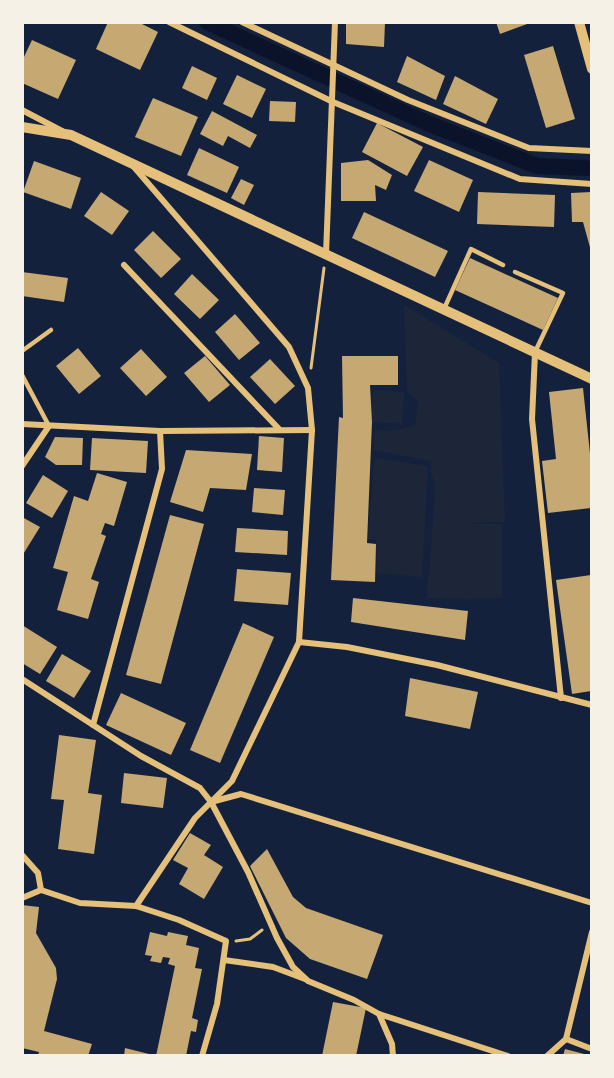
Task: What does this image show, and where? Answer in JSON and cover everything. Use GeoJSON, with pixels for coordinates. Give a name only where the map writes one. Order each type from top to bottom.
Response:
{"type":"FeatureCollection","features":[{"type":"Feature","properties":{"kind":"street"},"geometry":{"type":"LineString","coordinates":[[169,22],[333,102],[520,178],[591,184]]}},
{"type":"Feature","properties":{"kind":"street"},"geometry":{"type":"LineString","coordinates":[[242,22],[334,68],[529,148],[591,151]]}},
{"type":"Feature","properties":{"kind":"street"},"geometry":{"type":"LineString","coordinates":[[326,254],[335,22]]}},
{"type":"Feature","properties":{"kind":"street"},"geometry":{"type":"LineString","coordinates":[[579,22],[591,69]]}},
{"type":"Feature","properties":{"kind":"street"},"geometry":{"type":"LineString","coordinates":[[22,110],[591,380]]}},
{"type":"Feature","properties":{"kind":"street"},"geometry":{"type":"LineString","coordinates":[[22,127],[71,135]]}},
{"type":"Feature","properties":{"kind":"street"},"geometry":{"type":"LineString","coordinates":[[130,162],[289,347],[308,388],[312,430],[299,642],[232,781],[195,818],[136,906]]}},
{"type":"Feature","properties":{"kind":"street"},"geometry":{"type":"LineString","coordinates":[[124,265],[279,429]]}},
{"type":"Feature","properties":{"kind":"street"},"geometry":{"type":"LineString","coordinates":[[535,352],[532,419],[561,698]]}},
{"type":"Feature","properties":{"kind":"street"},"geometry":{"type":"LineString","coordinates":[[22,424],[160,431],[312,430]]}},
{"type":"Feature","properties":{"kind":"street"},"geometry":{"type":"LineString","coordinates":[[22,466],[48,426]]}},
{"type":"Feature","properties":{"kind":"street"},"geometry":{"type":"LineString","coordinates":[[93,725],[162,469],[160,431]]}},
{"type":"Feature","properties":{"kind":"street"},"geometry":{"type":"LineString","coordinates":[[299,642],[347,647],[437,665],[591,705]]}},
{"type":"Feature","properties":{"kind":"street"},"geometry":{"type":"LineString","coordinates":[[22,679],[141,756],[200,788],[211,802],[248,872],[293,967],[308,981]]}},
{"type":"Feature","properties":{"kind":"street"},"geometry":{"type":"LineString","coordinates":[[211,802],[241,794],[591,903]]}},
{"type":"Feature","properties":{"kind":"street"},"geometry":{"type":"LineString","coordinates":[[22,855],[38,873],[41,890]]}},
{"type":"Feature","properties":{"kind":"street"},"geometry":{"type":"LineString","coordinates":[[22,898],[41,890],[80,903],[136,906],[179,920],[226,942],[217,1004],[202,1056]]}},
{"type":"Feature","properties":{"kind":"street"},"geometry":{"type":"LineString","coordinates":[[547,1056],[566,1039],[591,932]]}},
{"type":"Feature","properties":{"kind":"street"},"geometry":{"type":"LineString","coordinates":[[224,960],[273,967],[354,1000],[379,1014],[508,1056]]}},
{"type":"Feature","properties":{"kind":"street"},"geometry":{"type":"LineString","coordinates":[[379,1014],[392,1044],[393,1056]]}},
{"type":"Feature","properties":{"kind":"street"},"geometry":{"type":"LineString","coordinates":[[566,1039],[591,1049]]}},
{"type":"Feature","properties":{"kind":"lane"},"geometry":{"type":"LineString","coordinates":[[444,309],[471,249],[503,266]]}},
{"type":"Feature","properties":{"kind":"lane"},"geometry":{"type":"LineString","coordinates":[[515,272],[563,293],[535,352]]}},
{"type":"Feature","properties":{"kind":"lane"},"geometry":{"type":"LineString","coordinates":[[22,351],[51,330]]}},
{"type":"Feature","properties":{"kind":"lane"},"geometry":{"type":"LineString","coordinates":[[22,375],[48,426]]}},
{"type":"Feature","properties":{"kind":"path"},"geometry":{"type":"LineString","coordinates":[[308,388],[326,254]]}},
{"type":"Feature","properties":{"kind":"path"},"geometry":{"type":"LineString","coordinates":[[226,942],[250,939],[270,922]]}},
{"type":"Feature","properties":{"kind":"shaded area"},"geometry":{"type":"Polygon","coordinates":[[[404,305],[499,363],[505,522],[471,524],[502,524],[502,598],[426,598],[435,485],[431,461],[373,450],[375,430],[392,431],[415,426],[418,401],[407,391],[404,305]]]}},
{"type":"Feature","properties":{"kind":"shaded area"},"geometry":{"type":"Polygon","coordinates":[[[373,390],[404,392],[402,424],[370,422],[373,390]]]}},
{"type":"Feature","properties":{"kind":"shaded area"},"geometry":{"type":"Polygon","coordinates":[[[374,458],[428,466],[422,577],[377,573],[376,540],[368,539],[374,458]]]}},
{"type":"Feature","properties":{"kind":"building"},"geometry":{"type":"Polygon","coordinates":[[[108,22],[138,22],[158,32],[140,70],[96,49],[108,22]]]}},
{"type":"Feature","properties":{"kind":"building"},"geometry":{"type":"Polygon","coordinates":[[[346,22],[385,22],[384,47],[346,44],[346,22]]]}},
{"type":"Feature","properties":{"kind":"building"},"geometry":{"type":"Polygon","coordinates":[[[496,22],[530,22],[530,23],[500,34],[496,22]]]}},
{"type":"Feature","properties":{"kind":"building"},"geometry":{"type":"Polygon","coordinates":[[[32,40],[76,60],[58,99],[22,83],[22,61],[32,40]]]}},
{"type":"Feature","properties":{"kind":"building"},"geometry":{"type":"Polygon","coordinates":[[[553,46],[575,119],[546,128],[524,55],[553,46]]]}},
{"type":"Feature","properties":{"kind":"building"},"geometry":{"type":"Polygon","coordinates":[[[407,56],[445,76],[436,100],[397,82],[407,56]]]}},
{"type":"Feature","properties":{"kind":"building"},"geometry":{"type":"Polygon","coordinates":[[[192,66],[217,78],[207,100],[182,88],[192,66]]]}},
{"type":"Feature","properties":{"kind":"building"},"geometry":{"type":"Polygon","coordinates":[[[237,75],[266,89],[252,118],[223,104],[237,75]]]}},
{"type":"Feature","properties":{"kind":"building"},"geometry":{"type":"Polygon","coordinates":[[[455,76],[498,99],[486,124],[443,104],[455,76]]]}},
{"type":"Feature","properties":{"kind":"building"},"geometry":{"type":"Polygon","coordinates":[[[153,98],[198,117],[181,156],[135,137],[153,98]]]}},
{"type":"Feature","properties":{"kind":"building"},"geometry":{"type":"Polygon","coordinates":[[[270,101],[296,102],[295,122],[269,121],[270,101]]]}},
{"type":"Feature","properties":{"kind":"building"},"geometry":{"type":"Polygon","coordinates":[[[212,111],[257,135],[250,148],[228,136],[223,146],[200,134],[212,111]]]}},
{"type":"Feature","properties":{"kind":"building"},"geometry":{"type":"Polygon","coordinates":[[[377,123],[423,147],[407,176],[362,152],[377,123]]]}},
{"type":"Feature","properties":{"kind":"building"},"geometry":{"type":"Polygon","coordinates":[[[199,148],[239,167],[227,193],[187,175],[199,148]]]}},
{"type":"Feature","properties":{"kind":"building"},"geometry":{"type":"Polygon","coordinates":[[[368,160],[392,175],[386,190],[375,185],[376,201],[341,201],[341,163],[368,160]]]}},
{"type":"Feature","properties":{"kind":"building"},"geometry":{"type":"Polygon","coordinates":[[[429,160],[473,180],[459,212],[414,191],[429,160]]]}},
{"type":"Feature","properties":{"kind":"building"},"geometry":{"type":"Polygon","coordinates":[[[34,161],[81,178],[71,209],[23,192],[34,161]]]}},
{"type":"Feature","properties":{"kind":"building"},"geometry":{"type":"Polygon","coordinates":[[[241,179],[254,185],[244,205],[231,198],[241,179]]]}},
{"type":"Feature","properties":{"kind":"building"},"geometry":{"type":"Polygon","coordinates":[[[101,192],[129,211],[112,235],[84,216],[101,192]]]}},
{"type":"Feature","properties":{"kind":"building"},"geometry":{"type":"Polygon","coordinates":[[[478,192],[555,195],[554,227],[477,224],[478,192]]]}},
{"type":"Feature","properties":{"kind":"building"},"geometry":{"type":"Polygon","coordinates":[[[591,192],[591,251],[583,222],[572,222],[571,193],[591,192]]]}},
{"type":"Feature","properties":{"kind":"building"},"geometry":{"type":"Polygon","coordinates":[[[364,212],[448,251],[435,277],[352,238],[364,212]]]}},
{"type":"Feature","properties":{"kind":"building"},"geometry":{"type":"Polygon","coordinates":[[[153,231],[181,259],[161,278],[134,250],[153,231]]]}},
{"type":"Feature","properties":{"kind":"building"},"geometry":{"type":"Polygon","coordinates":[[[470,258],[558,298],[543,330],[455,290],[470,258]]]}},
{"type":"Feature","properties":{"kind":"building"},"geometry":{"type":"Polygon","coordinates":[[[22,272],[68,278],[64,302],[22,296],[22,272]]]}},
{"type":"Feature","properties":{"kind":"building"},"geometry":{"type":"Polygon","coordinates":[[[192,274],[219,300],[200,319],[174,294],[192,274]]]}},
{"type":"Feature","properties":{"kind":"building"},"geometry":{"type":"Polygon","coordinates":[[[235,314],[260,343],[239,360],[215,332],[235,314]]]}},
{"type":"Feature","properties":{"kind":"building"},"geometry":{"type":"Polygon","coordinates":[[[78,348],[101,376],[79,394],[56,366],[78,348]]]}},
{"type":"Feature","properties":{"kind":"building"},"geometry":{"type":"Polygon","coordinates":[[[141,349],[167,377],[146,396],[120,368],[141,349]]]}},
{"type":"Feature","properties":{"kind":"building"},"geometry":{"type":"Polygon","coordinates":[[[205,356],[230,385],[209,402],[184,373],[205,356]]]}},
{"type":"Feature","properties":{"kind":"building"},"geometry":{"type":"Polygon","coordinates":[[[342,356],[398,356],[398,385],[370,385],[372,422],[367,543],[376,544],[375,582],[331,580],[339,417],[343,418],[342,356]]]}},
{"type":"Feature","properties":{"kind":"building"},"geometry":{"type":"Polygon","coordinates":[[[270,359],[295,386],[275,404],[250,377],[270,359]]]}},
{"type":"Feature","properties":{"kind":"building"},"geometry":{"type":"Polygon","coordinates":[[[583,388],[591,463],[591,508],[548,513],[542,461],[556,459],[549,392],[583,388]]]}},
{"type":"Feature","properties":{"kind":"building"},"geometry":{"type":"Polygon","coordinates":[[[259,436],[284,438],[282,472],[257,470],[259,436]]]}},
{"type":"Feature","properties":{"kind":"building"},"geometry":{"type":"Polygon","coordinates":[[[55,437],[83,438],[82,465],[56,465],[45,457],[55,437]]]}},
{"type":"Feature","properties":{"kind":"building"},"geometry":{"type":"Polygon","coordinates":[[[92,438],[148,441],[146,473],[90,470],[92,438]]]}},
{"type":"Feature","properties":{"kind":"building"},"geometry":{"type":"Polygon","coordinates":[[[186,450],[252,454],[246,490],[210,488],[203,512],[170,502],[186,450]]]}},
{"type":"Feature","properties":{"kind":"building"},"geometry":{"type":"Polygon","coordinates":[[[97,473],[127,482],[114,526],[105,523],[101,534],[106,536],[91,579],[99,582],[88,619],[57,610],[68,572],[53,568],[74,496],[88,501],[97,473]]]}},
{"type":"Feature","properties":{"kind":"building"},"geometry":{"type":"Polygon","coordinates":[[[43,475],[68,491],[52,518],[26,503],[43,475]]]}},
{"type":"Feature","properties":{"kind":"building"},"geometry":{"type":"Polygon","coordinates":[[[254,488],[285,490],[283,515],[252,512],[254,488]]]}},
{"type":"Feature","properties":{"kind":"building"},"geometry":{"type":"Polygon","coordinates":[[[170,515],[204,524],[161,684],[126,675],[170,515]]]}},
{"type":"Feature","properties":{"kind":"building"},"geometry":{"type":"Polygon","coordinates":[[[22,517],[40,527],[22,556],[22,517]]]}},
{"type":"Feature","properties":{"kind":"building"},"geometry":{"type":"Polygon","coordinates":[[[237,528],[288,531],[287,555],[235,552],[237,528]]]}},
{"type":"Feature","properties":{"kind":"building"},"geometry":{"type":"Polygon","coordinates":[[[237,569],[291,573],[288,605],[234,601],[237,569]]]}},
{"type":"Feature","properties":{"kind":"building"},"geometry":{"type":"Polygon","coordinates":[[[591,575],[591,691],[572,694],[556,580],[591,575]]]}},
{"type":"Feature","properties":{"kind":"building"},"geometry":{"type":"Polygon","coordinates":[[[353,598],[468,611],[465,640],[351,622],[353,598]]]}},
{"type":"Feature","properties":{"kind":"building"},"geometry":{"type":"Polygon","coordinates":[[[243,623],[274,637],[220,763],[190,750],[243,623]]]}},
{"type":"Feature","properties":{"kind":"building"},"geometry":{"type":"Polygon","coordinates":[[[22,625],[57,647],[40,674],[22,663],[22,625]]]}},
{"type":"Feature","properties":{"kind":"building"},"geometry":{"type":"Polygon","coordinates":[[[62,654],[91,671],[74,698],[46,681],[62,654]]]}},
{"type":"Feature","properties":{"kind":"building"},"geometry":{"type":"Polygon","coordinates":[[[410,678],[478,692],[470,729],[405,716],[410,678]]]}},
{"type":"Feature","properties":{"kind":"building"},"geometry":{"type":"Polygon","coordinates":[[[121,693],[186,723],[171,755],[106,725],[121,693]]]}},
{"type":"Feature","properties":{"kind":"building"},"geometry":{"type":"Polygon","coordinates":[[[59,735],[96,740],[88,793],[102,795],[94,854],[58,849],[64,800],[51,799],[59,735]]]}},
{"type":"Feature","properties":{"kind":"building"},"geometry":{"type":"Polygon","coordinates":[[[124,773],[167,778],[163,808],[121,803],[124,773]]]}},
{"type":"Feature","properties":{"kind":"building"},"geometry":{"type":"Polygon","coordinates":[[[190,833],[211,845],[204,855],[223,867],[204,899],[179,884],[188,868],[173,860],[190,833]]]}},
{"type":"Feature","properties":{"kind":"building"},"geometry":{"type":"Polygon","coordinates":[[[267,849],[293,897],[306,908],[383,935],[367,979],[310,959],[286,938],[250,866],[267,849]]]}},
{"type":"Feature","properties":{"kind":"building"},"geometry":{"type":"Polygon","coordinates":[[[22,905],[39,907],[36,933],[56,968],[57,979],[44,1031],[92,1044],[88,1056],[38,1056],[39,1052],[22,1048],[22,978],[24,971],[22,968],[22,905]]]}},
{"type":"Feature","properties":{"kind":"building"},"geometry":{"type":"Polygon","coordinates":[[[150,932],[167,936],[168,932],[188,936],[186,945],[199,948],[195,968],[202,969],[192,1018],[198,1020],[196,1032],[191,1031],[186,1056],[156,1056],[175,966],[168,964],[170,958],[163,957],[161,963],[150,961],[152,956],[145,955],[150,932]]]}},
{"type":"Feature","properties":{"kind":"building"},"geometry":{"type":"Polygon","coordinates":[[[333,1002],[366,1008],[356,1056],[322,1056],[333,1002]]]}},
{"type":"Feature","properties":{"kind":"building"},"geometry":{"type":"Polygon","coordinates":[[[125,1048],[153,1055],[153,1056],[124,1056],[125,1048]]]}},
{"type":"Feature","properties":{"kind":"building"},"geometry":{"type":"Polygon","coordinates":[[[565,1049],[588,1055],[588,1056],[563,1056],[565,1049]]]}},
{"type":"Feature","properties":{"kind":"waterway"},"geometry":{"type":"LineString","coordinates":[[207,22],[427,123],[537,166],[586,168]]}}]}
